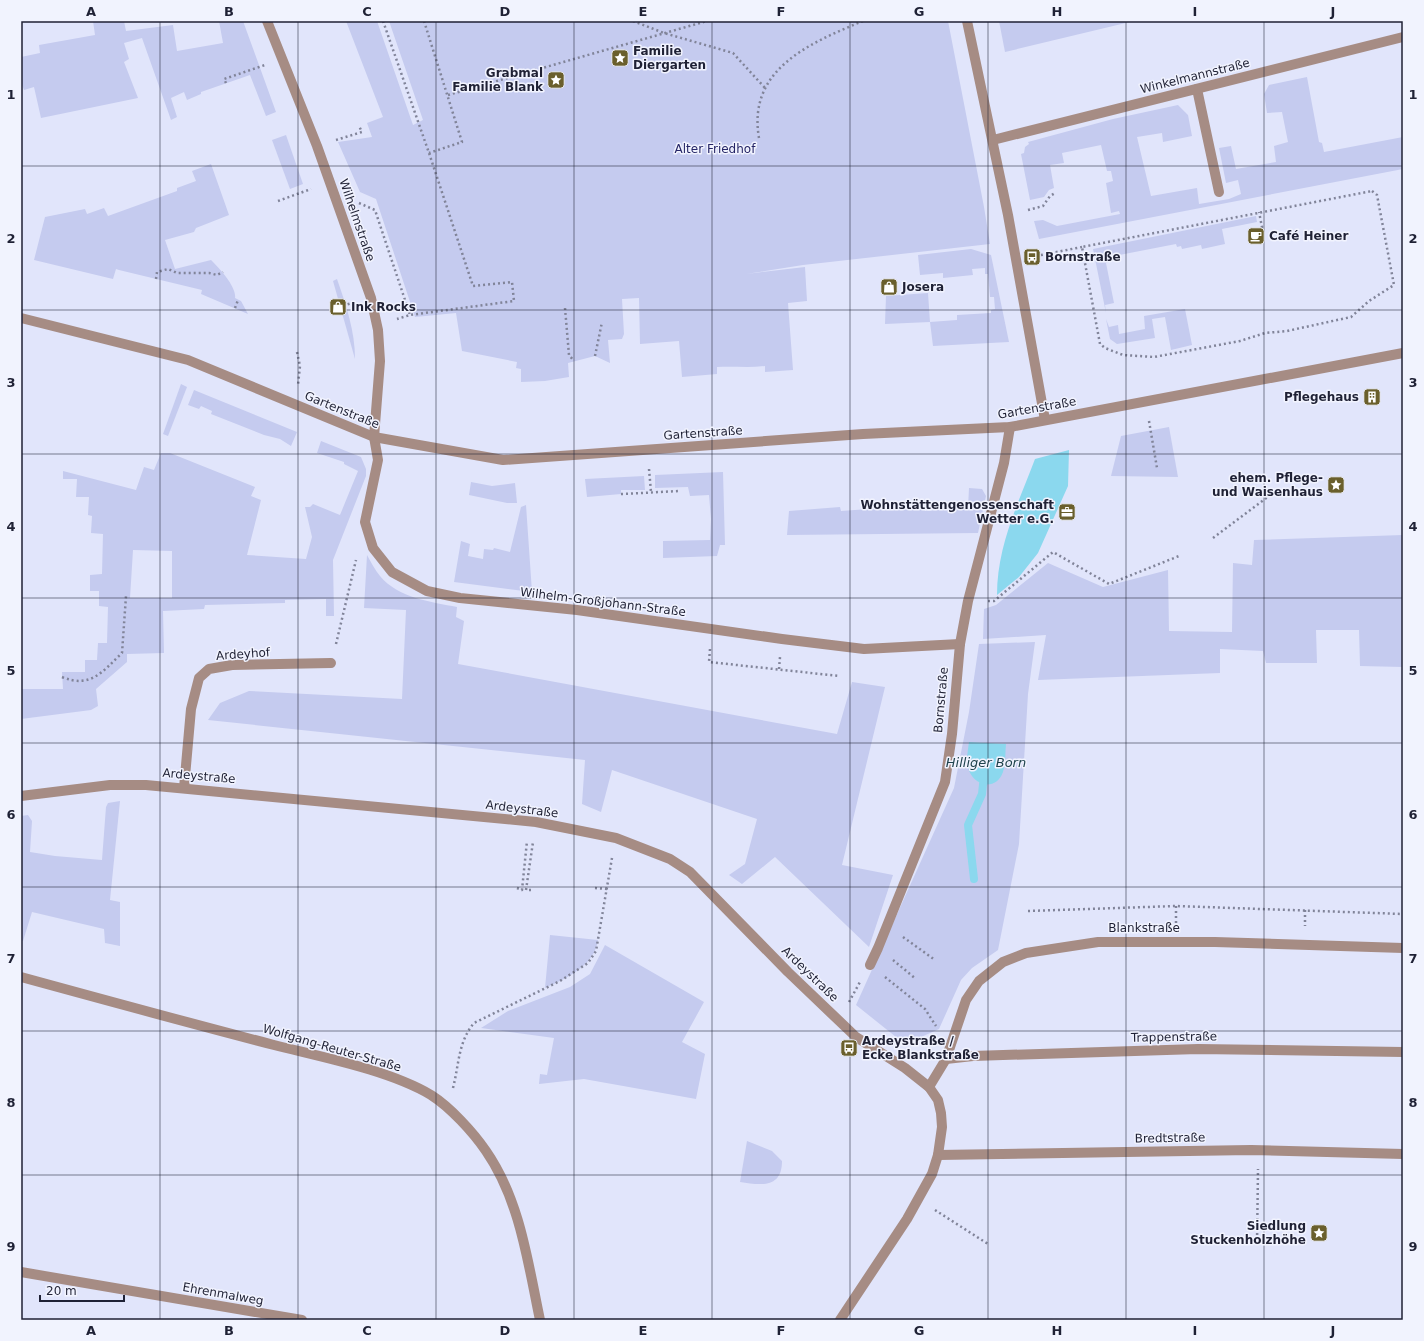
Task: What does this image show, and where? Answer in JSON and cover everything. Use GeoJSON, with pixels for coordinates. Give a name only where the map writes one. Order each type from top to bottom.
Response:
{"type":"FeatureCollection","features":[{"type":"Feature","properties":{"kind":"street","name":"Wilhelmstraße"},"geometry":{"type":"LineString","coordinates":[[267,21],[317,146],[371,298],[378,330],[380,361],[374,437]]}},
{"type":"Feature","properties":{"kind":"street"},"geometry":{"type":"LineString","coordinates":[[967,21],[1008,215],[1045,420]]}},
{"type":"Feature","properties":{"kind":"street","name":"Winkelmannstraße"},"geometry":{"type":"LineString","coordinates":[[992,140],[1403,37]]}},
{"type":"Feature","properties":{"kind":"street"},"geometry":{"type":"LineString","coordinates":[[1197,88],[1218,192]]}},
{"type":"Feature","properties":{"kind":"street","name":"Gartenstraße"},"geometry":{"type":"LineString","coordinates":[[21,318],[188,360],[374,437],[503,460],[863,434],[1010,427],[1403,353]]}},
{"type":"Feature","properties":{"kind":"street","name":"Bornstraße"},"geometry":{"type":"LineString","coordinates":[[870,965],[945,782],[952,734],[960,644],[968,601],[1004,463],[1010,427]]}},
{"type":"Feature","properties":{"kind":"street","name":"Wilhelm-Großjohann-Straße"},"geometry":{"type":"LineString","coordinates":[[374,437],[378,460],[365,522],[373,548],[392,572],[427,591],[460,598],[577,610],[864,649],[960,644]]}},
{"type":"Feature","properties":{"kind":"street","name":"Ardeyhof"},"geometry":{"type":"LineString","coordinates":[[184,788],[191,709],[199,678],[209,669],[232,666],[331,663]]}},
{"type":"Feature","properties":{"kind":"street","name":"Ardeystraße"},"geometry":{"type":"LineString","coordinates":[[21,796],[110,785],[184,788],[532,822],[616,838],[670,859],[690,872],[788,972],[838,1020],[856,1036],[905,1068],[929,1087],[938,1100],[942,1127],[938,1155],[932,1174],[917,1202],[840,1320]]}},
{"type":"Feature","properties":{"kind":"street","name":"Blankstraße"},"geometry":{"type":"LineString","coordinates":[[946,1059],[966,1000],[979,981],[1003,962],[1026,953],[1098,942],[1215,942],[1403,948]]}},
{"type":"Feature","properties":{"kind":"street","name":"Wolfgang-Reuter-Straße"},"geometry":{"type":"LineString","coordinates":[[21,977],[120,1005],[345,1063],[396,1079],[431,1095],[469,1129],[486,1150],[499,1172],[514,1207],[523,1240],[540,1320]]}},
{"type":"Feature","properties":{"kind":"street","name":"Trappenstraße"},"geometry":{"type":"LineString","coordinates":[[946,1059],[973,1056],[1198,1049],[1403,1052]]}},
{"type":"Feature","properties":{"kind":"street"},"geometry":{"type":"LineString","coordinates":[[929,1087],[946,1059]]}},
{"type":"Feature","properties":{"kind":"street","name":"Bredtstraße"},"geometry":{"type":"LineString","coordinates":[[938,1155],[1258,1150],[1403,1154]]}},
{"type":"Feature","properties":{"kind":"street","name":"Ehrenmalweg"},"geometry":{"type":"LineString","coordinates":[[21,1272],[302,1320]]}},
{"type":"Feature","properties":{"kind":"path"},"geometry":{"type":"LineString","coordinates":[[383,21],[473,286],[512,282],[514,301],[410,315]]}},
{"type":"Feature","properties":{"kind":"path"},"geometry":{"type":"LineString","coordinates":[[424,21],[462,142],[429,153]]}},
{"type":"Feature","properties":{"kind":"path"},"geometry":{"type":"LineString","coordinates":[[633,21],[664,33],[733,53],[765,88]]}},
{"type":"Feature","properties":{"kind":"path"},"geometry":{"type":"LineString","coordinates":[[448,95],[707,21]]}},
{"type":"Feature","properties":{"kind":"path"},"geometry":{"type":"LineString","coordinates":[[760,138],[758,110],[765,88],[780,66],[814,42],[863,21]]}},
{"type":"Feature","properties":{"kind":"path"},"geometry":{"type":"LineString","coordinates":[[226,83],[224,79],[282,59]]}},
{"type":"Feature","properties":{"kind":"path"},"geometry":{"type":"LineString","coordinates":[[317,146],[362,132],[359,126]]}},
{"type":"Feature","properties":{"kind":"path"},"geometry":{"type":"LineString","coordinates":[[278,201],[330,183]]}},
{"type":"Feature","properties":{"kind":"path"},"geometry":{"type":"LineString","coordinates":[[1032,257],[1082,247],[1259,212],[1372,191],[1377,195],[1394,285],[1369,301],[1351,317],[1287,331],[1265,333],[1240,341],[1154,357],[1123,355],[1105,348],[1100,344],[1082,247]]}},
{"type":"Feature","properties":{"kind":"path"},"geometry":{"type":"LineString","coordinates":[[1008,215],[1043,206],[1050,196],[1055,193]]}},
{"type":"Feature","properties":{"kind":"path"},"geometry":{"type":"LineString","coordinates":[[1256,236],[1262,227],[1259,212]]}},
{"type":"Feature","properties":{"kind":"path"},"geometry":{"type":"LineString","coordinates":[[156,279],[157,272],[168,269],[177,273],[209,273],[217,275],[223,272]]}},
{"type":"Feature","properties":{"kind":"path"},"geometry":{"type":"LineString","coordinates":[[235,308],[238,300]]}},
{"type":"Feature","properties":{"kind":"path"},"geometry":{"type":"LineString","coordinates":[[565,308],[569,355],[574,361]]}},
{"type":"Feature","properties":{"kind":"path"},"geometry":{"type":"LineString","coordinates":[[595,356],[602,322]]}},
{"type":"Feature","properties":{"kind":"path"},"geometry":{"type":"LineString","coordinates":[[296,405],[300,366],[297,352]]}},
{"type":"Feature","properties":{"kind":"path"},"geometry":{"type":"LineString","coordinates":[[1145,401],[1157,468]]}},
{"type":"Feature","properties":{"kind":"path"},"geometry":{"type":"LineString","coordinates":[[621,494],[680,491]]}},
{"type":"Feature","properties":{"kind":"path"},"geometry":{"type":"LineString","coordinates":[[1213,538],[1273,493]]}},
{"type":"Feature","properties":{"kind":"path"},"geometry":{"type":"LineString","coordinates":[[968,601],[994,601],[1053,552],[1109,584],[1179,556]]}},
{"type":"Feature","properties":{"kind":"path"},"geometry":{"type":"LineString","coordinates":[[331,663],[356,560]]}},
{"type":"Feature","properties":{"kind":"path"},"geometry":{"type":"LineString","coordinates":[[62,677],[75,681],[96,679],[122,653],[126,596]]}},
{"type":"Feature","properties":{"kind":"path"},"geometry":{"type":"LineString","coordinates":[[714,629],[708,662],[839,676]]}},
{"type":"Feature","properties":{"kind":"path"},"geometry":{"type":"LineString","coordinates":[[517,888],[522,890],[532,822]]}},
{"type":"Feature","properties":{"kind":"path"},"geometry":{"type":"LineString","coordinates":[[531,890],[526,890],[532,822]]}},
{"type":"Feature","properties":{"kind":"path"},"geometry":{"type":"LineString","coordinates":[[455,1081],[462,1042],[467,1031],[474,1023],[560,981],[588,963],[596,951],[613,855]]}},
{"type":"Feature","properties":{"kind":"path"},"geometry":{"type":"LineString","coordinates":[[595,888],[607,889]]}},
{"type":"Feature","properties":{"kind":"path"},"geometry":{"type":"LineString","coordinates":[[1028,911],[1176,906],[1403,914]]}},
{"type":"Feature","properties":{"kind":"path"},"geometry":{"type":"LineString","coordinates":[[887,925],[935,960]]}},
{"type":"Feature","properties":{"kind":"path"},"geometry":{"type":"LineString","coordinates":[[878,948],[916,979]]}},
{"type":"Feature","properties":{"kind":"path"},"geometry":{"type":"LineString","coordinates":[[838,1020],[870,965],[925,1009],[935,1022],[946,1059]]}},
{"type":"Feature","properties":{"kind":"path"},"geometry":{"type":"LineString","coordinates":[[1257,1245],[1258,1150]]}},
{"type":"Feature","properties":{"kind":"path"},"geometry":{"type":"LineString","coordinates":[[917,1202],[954,1221],[988,1244]]}},
{"type":"Feature","properties":{"kind":"green space"},"geometry":{"type":"Polygon","coordinates":[[[93,21],[124,21],[126,31],[173,25],[177,51],[223,43],[219,21],[243,21],[276,112],[266,116],[250,75],[201,92],[201,94],[187,100],[184,92],[171,98],[177,117],[171,120],[142,38],[124,43],[129,59],[124,62],[138,98],[41,118],[34,87],[24,90],[21,82],[21,57],[40,53],[39,45],[95,35],[93,21]]]}},
{"type":"Feature","properties":{"kind":"green space","name":"Alter Friedhof"},"geometry":{"type":"Polygon","coordinates":[[[346,21],[377,21],[413,125],[423,120],[389,21],[948,21],[990,244],[803,265],[746,274],[805,267],[807,301],[788,303],[793,370],[765,372],[765,366],[717,367],[717,374],[682,377],[679,341],[640,344],[639,298],[622,299],[624,334],[622,339],[608,340],[610,363],[595,356],[568,363],[569,377],[545,381],[521,382],[521,369],[516,368],[517,362],[462,351],[456,313],[415,317],[376,199],[360,192],[338,142],[372,137],[367,123],[383,117],[346,21]]]}},
{"type":"Feature","properties":{"kind":"green space"},"geometry":{"type":"Polygon","coordinates":[[[999,21],[1134,21],[1005,52],[999,21]]]}},
{"type":"Feature","properties":{"kind":"green space"},"geometry":{"type":"Polygon","coordinates":[[[1307,77],[1319,142],[1322,143],[1324,152],[1403,137],[1403,169],[1039,239],[1034,221],[1043,220],[1057,226],[1120,214],[1119,211],[1111,213],[1106,183],[1113,181],[1111,171],[1107,171],[1101,145],[1062,153],[1064,163],[1050,165],[1054,188],[1049,190],[1044,197],[1030,200],[1021,154],[1024,153],[1025,147],[1029,144],[1028,142],[1113,119],[1178,105],[1188,115],[1192,136],[1163,142],[1162,133],[1137,137],[1151,196],[1197,188],[1199,204],[1229,199],[1241,194],[1238,180],[1226,183],[1219,148],[1231,146],[1236,169],[1276,162],[1274,146],[1288,142],[1282,112],[1267,113],[1264,94],[1269,85],[1307,77]]]}},
{"type":"Feature","properties":{"kind":"green space"},"geometry":{"type":"Polygon","coordinates":[[[286,135],[303,184],[290,189],[272,140],[286,135]]]}},
{"type":"Feature","properties":{"kind":"green space"},"geometry":{"type":"Polygon","coordinates":[[[211,164],[229,215],[196,228],[194,232],[165,240],[175,269],[211,260],[227,278],[235,294],[235,298],[241,301],[248,314],[201,294],[202,290],[116,269],[113,279],[34,260],[45,217],[85,209],[87,214],[104,208],[108,216],[177,191],[177,188],[196,181],[192,171],[211,164]]]}},
{"type":"Feature","properties":{"kind":"green space"},"geometry":{"type":"Polygon","coordinates":[[[1256,216],[1257,222],[1222,229],[1225,244],[1202,249],[1201,245],[1182,249],[1181,246],[1177,247],[1176,244],[1109,257],[1110,262],[1106,263],[1114,303],[1105,305],[1106,313],[1093,249],[1256,216]]]}},
{"type":"Feature","properties":{"kind":"green space"},"geometry":{"type":"Polygon","coordinates":[[[971,249],[991,255],[1009,342],[933,346],[930,322],[957,320],[957,315],[991,313],[991,310],[995,309],[994,297],[990,297],[988,274],[985,274],[985,268],[972,269],[973,275],[943,278],[943,273],[920,275],[918,255],[971,249]]]}},
{"type":"Feature","properties":{"kind":"green space"},"geometry":{"type":"Polygon","coordinates":[[[337,279],[352,328],[355,359],[333,281],[337,279]]]}},
{"type":"Feature","properties":{"kind":"green space"},"geometry":{"type":"Polygon","coordinates":[[[928,293],[930,322],[885,324],[886,296],[928,293]]]}},
{"type":"Feature","properties":{"kind":"green space"},"geometry":{"type":"Polygon","coordinates":[[[1185,309],[1192,345],[1171,350],[1165,317],[1152,319],[1155,338],[1117,344],[1110,339],[1106,319],[1109,327],[1118,325],[1119,334],[1145,329],[1144,316],[1185,309]]]}},
{"type":"Feature","properties":{"kind":"green space"},"geometry":{"type":"Polygon","coordinates":[[[181,384],[187,387],[168,436],[163,434],[181,384]]]}},
{"type":"Feature","properties":{"kind":"green space"},"geometry":{"type":"Polygon","coordinates":[[[194,390],[297,432],[291,446],[280,439],[264,435],[211,414],[212,411],[201,406],[199,409],[188,405],[194,390]]]}},
{"type":"Feature","properties":{"kind":"green space"},"geometry":{"type":"Polygon","coordinates":[[[1169,427],[1178,477],[1111,476],[1121,436],[1169,427]]]}},
{"type":"Feature","properties":{"kind":"green space"},"geometry":{"type":"Polygon","coordinates":[[[321,441],[361,457],[366,469],[366,476],[333,560],[334,616],[326,616],[326,599],[285,600],[285,603],[205,605],[204,609],[163,611],[164,653],[127,654],[127,662],[96,689],[98,706],[91,710],[21,719],[21,689],[63,689],[62,672],[85,672],[85,660],[97,660],[98,643],[107,643],[108,607],[99,606],[99,591],[90,591],[90,575],[102,574],[103,534],[91,533],[92,516],[88,515],[89,497],[76,497],[77,479],[63,479],[63,471],[136,490],[144,467],[154,470],[161,453],[170,453],[255,487],[251,496],[261,500],[247,555],[306,559],[312,537],[305,507],[310,507],[313,504],[340,515],[358,471],[344,464],[344,462],[317,453],[321,441]],[[133,550],[130,598],[172,598],[172,551],[133,550]]]}},
{"type":"Feature","properties":{"kind":"green space"},"geometry":{"type":"Polygon","coordinates":[[[723,472],[725,545],[720,545],[717,556],[663,558],[663,541],[710,540],[711,519],[709,495],[690,496],[688,487],[655,488],[655,475],[723,472]]]}},
{"type":"Feature","properties":{"kind":"green space"},"geometry":{"type":"Polygon","coordinates":[[[644,476],[645,490],[621,490],[621,494],[587,497],[585,479],[644,476]]]}},
{"type":"Feature","properties":{"kind":"green space"},"geometry":{"type":"Polygon","coordinates":[[[471,482],[492,486],[515,483],[517,503],[507,503],[469,495],[471,482]]]}},
{"type":"Feature","properties":{"kind":"green space"},"geometry":{"type":"Polygon","coordinates":[[[969,488],[982,489],[986,496],[978,533],[787,535],[789,511],[840,507],[841,511],[924,505],[925,511],[968,508],[969,488]]]}},
{"type":"Feature","properties":{"kind":"green space"},"geometry":{"type":"Polygon","coordinates":[[[526,505],[532,592],[454,582],[461,541],[470,544],[468,556],[483,559],[484,549],[493,550],[494,548],[510,552],[521,507],[526,505]]]}},
{"type":"Feature","properties":{"kind":"green space"},"geometry":{"type":"Polygon","coordinates":[[[1403,535],[1403,667],[1360,666],[1359,630],[1316,630],[1317,663],[1266,663],[1263,651],[1220,649],[1220,673],[1038,680],[1046,635],[983,639],[984,609],[996,605],[1048,563],[1103,587],[1168,570],[1169,631],[1232,632],[1233,563],[1252,565],[1254,540],[1403,535]]]}},
{"type":"Feature","properties":{"kind":"green space"},"geometry":{"type":"Polygon","coordinates":[[[367,555],[380,576],[396,589],[416,598],[457,607],[456,617],[464,621],[458,664],[837,734],[852,682],[885,687],[842,865],[893,875],[869,947],[775,857],[742,884],[729,875],[745,864],[757,819],[612,770],[601,812],[582,804],[585,760],[208,720],[220,703],[249,691],[402,699],[406,610],[364,608],[367,555]]]}},
{"type":"Feature","properties":{"kind":"green space"},"geometry":{"type":"Polygon","coordinates":[[[1035,642],[1028,694],[1019,844],[998,950],[972,968],[961,980],[939,1029],[912,1041],[896,1037],[856,1005],[954,788],[969,712],[979,644],[1035,642]],[[969,742],[969,761],[971,772],[977,781],[983,785],[1006,744],[969,742]]]}},
{"type":"Feature","properties":{"kind":"green space"},"geometry":{"type":"Polygon","coordinates":[[[120,801],[110,900],[120,902],[120,946],[105,943],[104,929],[32,912],[23,941],[21,941],[21,816],[28,815],[32,821],[30,852],[55,856],[102,860],[106,807],[108,803],[120,801]]]}},
{"type":"Feature","properties":{"kind":"green space"},"geometry":{"type":"Polygon","coordinates":[[[550,935],[598,940],[591,957],[585,964],[562,980],[545,988],[550,935]]]}},
{"type":"Feature","properties":{"kind":"green space"},"geometry":{"type":"Polygon","coordinates":[[[605,945],[704,1002],[682,1042],[705,1054],[696,1099],[584,1079],[539,1084],[540,1074],[547,1075],[554,1038],[481,1028],[508,1011],[570,987],[590,974],[605,945]]]}},
{"type":"Feature","properties":{"kind":"green space"},"geometry":{"type":"Polygon","coordinates":[[[747,1141],[772,1151],[782,1161],[781,1170],[778,1177],[774,1181],[762,1184],[740,1182],[747,1141]]]}},
{"type":"Feature","properties":{"kind":"water"},"geometry":{"type":"Polygon","coordinates":[[[1069,450],[1068,486],[1038,553],[1019,577],[997,595],[998,577],[1005,542],[1035,459],[1069,450]]]}},
{"type":"Feature","properties":{"kind":"water","name":"Hilliger Born"},"geometry":{"type":"Polygon","coordinates":[[[969,742],[1006,744],[1003,772],[1000,778],[995,782],[984,784],[974,779],[970,773],[967,761],[969,742]]]}},
{"type":"Feature","properties":{"kind":"waterway","name":"Hilliger Born"},"geometry":{"type":"LineString","coordinates":[[974,879],[968,825],[982,794],[984,775]]}},
{"type":"Feature","properties":{"kind":"place","name":"Familie Diergarten"},"geometry":{"type":"Point","coordinates":[620,58]}},
{"type":"Feature","properties":{"kind":"place","name":"Grabmal Familie Blank"},"geometry":{"type":"Point","coordinates":[556,80]}},
{"type":"Feature","properties":{"kind":"place","name":"Café Heiner"},"geometry":{"type":"Point","coordinates":[1256,236]}},
{"type":"Feature","properties":{"kind":"place","name":"Bornstraße"},"geometry":{"type":"Point","coordinates":[1032,257]}},
{"type":"Feature","properties":{"kind":"place","name":"Josera"},"geometry":{"type":"Point","coordinates":[889,287]}},
{"type":"Feature","properties":{"kind":"place","name":"Ink Rocks"},"geometry":{"type":"Point","coordinates":[338,307]}},
{"type":"Feature","properties":{"kind":"place","name":"Pflegehaus"},"geometry":{"type":"Point","coordinates":[1372,397]}},
{"type":"Feature","properties":{"kind":"place","name":"ehem. Pflege- und Waisenhaus"},"geometry":{"type":"Point","coordinates":[1336,485]}},
{"type":"Feature","properties":{"kind":"place","name":"Wohnstättengenossenschaft Wetter e.G."},"geometry":{"type":"Point","coordinates":[1067,512]}},
{"type":"Feature","properties":{"kind":"place","name":"Ardeystraße / Ecke Blankstraße"},"geometry":{"type":"Point","coordinates":[849,1048]}},
{"type":"Feature","properties":{"kind":"place","name":"Siedlung Stuckenholzhöhe"},"geometry":{"type":"Point","coordinates":[1319,1233]}}]}
